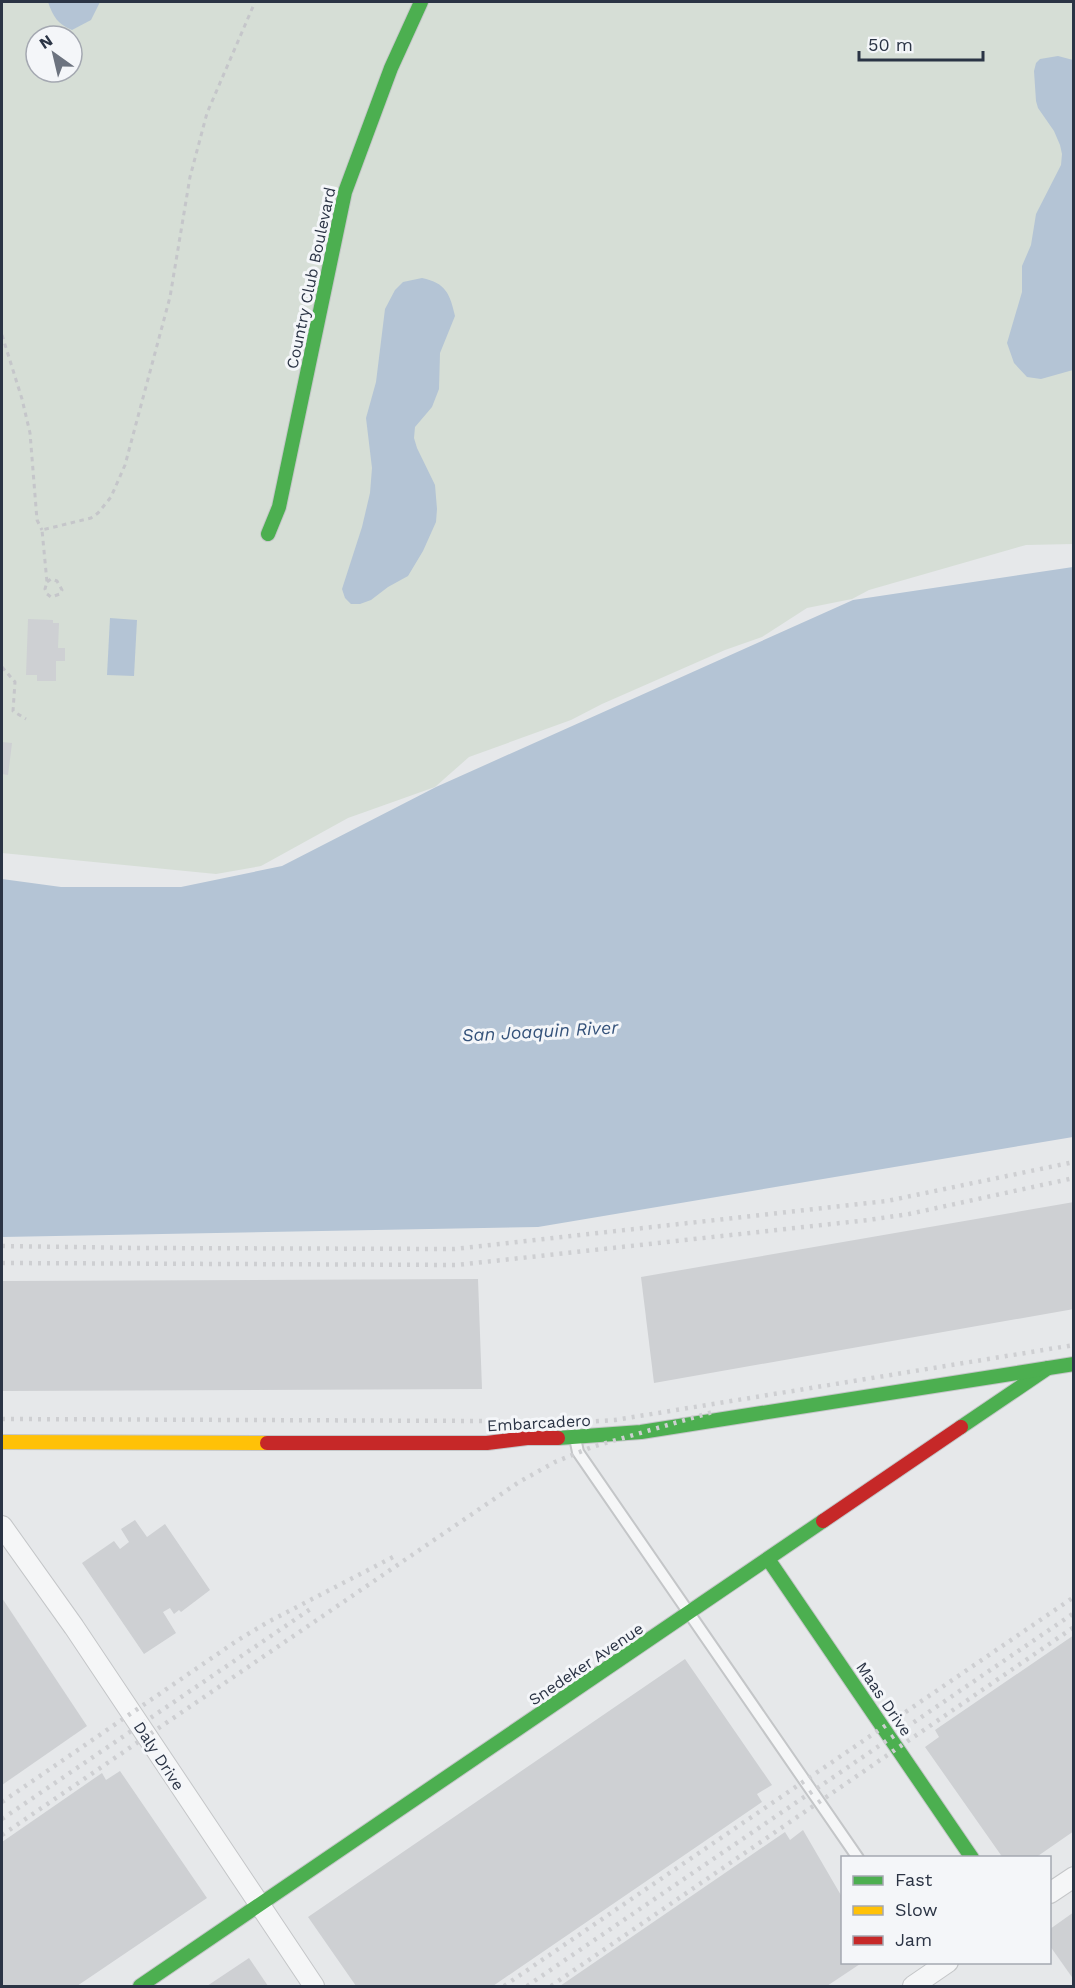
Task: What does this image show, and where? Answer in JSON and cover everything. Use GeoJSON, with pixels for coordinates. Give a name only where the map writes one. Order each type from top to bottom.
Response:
{"type":"FeatureCollection","features":[{"type":"Feature","properties":{"kind":"street","name":"Country Club Boulevard"},"geometry":{"type":"LineString","coordinates":[[268,534],[279,507],[345,192],[391,68],[421,2]]}},
{"type":"Feature","properties":{"kind":"street","name":"Embarcadero"},"geometry":{"type":"LineString","coordinates":[[2,1442],[487,1443],[527,1438],[575,1437],[689,1426],[1074,1364]]}},
{"type":"Feature","properties":{"kind":"street","name":"Snedeker Avenue"},"geometry":{"type":"LineString","coordinates":[[141,1986],[1048,1368]]}},
{"type":"Feature","properties":{"kind":"street","name":"Daly Drive"},"geometry":{"type":"LineString","coordinates":[[2,1526],[9,1550],[86,1646],[314,1986]]}},
{"type":"Feature","properties":{"kind":"street","name":"Maas Drive"},"geometry":{"type":"LineString","coordinates":[[768,1559],[971,1856]]}},
{"type":"Feature","properties":{"kind":"street"},"geometry":{"type":"LineString","coordinates":[[1051,1892],[1074,1877]]}},
{"type":"Feature","properties":{"kind":"street"},"geometry":{"type":"LineString","coordinates":[[913,1986],[938,1965]]}},
{"type":"Feature","properties":{"kind":"lane"},"geometry":{"type":"LineString","coordinates":[[575,1437],[578,1452],[857,1856]]}},
{"type":"Feature","properties":{"kind":"path"},"geometry":{"type":"LineString","coordinates":[[42,530],[91,518],[98,513],[111,497],[125,465],[170,297],[190,177],[207,113],[255,2]]}},
{"type":"Feature","properties":{"kind":"path"},"geometry":{"type":"LineString","coordinates":[[2,335],[30,433],[37,520],[42,530],[47,582],[45,589],[51,597],[60,594],[62,590],[57,581],[51,579],[47,582]]}},
{"type":"Feature","properties":{"kind":"path"},"geometry":{"type":"LineString","coordinates":[[2,667],[15,682],[13,711],[26,719]]}},
{"type":"Feature","properties":{"kind":"shaded area"},"geometry":{"type":"Polygon","coordinates":[[[2,2],[1073,2],[1073,544],[1026,545],[869,590],[852,599],[807,608],[762,637],[725,650],[571,720],[469,757],[435,787],[348,818],[261,866],[216,874],[2,853],[2,2]]]}},
{"type":"Feature","properties":{"kind":"water"},"geometry":{"type":"Polygon","coordinates":[[[48,2],[100,2],[91,20],[83,24],[62,24],[52,12],[48,2]]]}},
{"type":"Feature","properties":{"kind":"water"},"geometry":{"type":"Polygon","coordinates":[[[1058,56],[1073,60],[1073,370],[1041,379],[1027,377],[1014,363],[1007,343],[1022,292],[1022,266],[1031,245],[1036,214],[1061,165],[1060,145],[1054,131],[1038,108],[1034,71],[1040,59],[1058,56]]]}},
{"type":"Feature","properties":{"kind":"water"},"geometry":{"type":"Polygon","coordinates":[[[422,278],[442,286],[449,296],[455,316],[440,353],[439,389],[432,407],[415,427],[414,438],[417,448],[435,485],[436,522],[423,551],[408,576],[371,600],[351,604],[345,598],[342,589],[362,527],[370,493],[372,468],[366,418],[376,382],[385,309],[395,290],[403,282],[422,278]]]}},
{"type":"Feature","properties":{"kind":"water","name":"San Joaquin River"},"geometry":{"type":"Polygon","coordinates":[[[1073,567],[1073,1137],[538,1227],[2,1237],[2,879],[61,887],[181,887],[282,866],[436,787],[853,600],[1073,567]]]}},
{"type":"Feature","properties":{"kind":"water"},"geometry":{"type":"Polygon","coordinates":[[[110,618],[137,620],[134,676],[107,675],[110,618]]]}},
{"type":"Feature","properties":{"kind":"building"},"geometry":{"type":"Polygon","coordinates":[[[28,619],[53,620],[53,623],[59,623],[58,648],[65,648],[65,661],[56,661],[56,681],[37,681],[37,675],[26,675],[28,619]]]}},
{"type":"Feature","properties":{"kind":"building"},"geometry":{"type":"Polygon","coordinates":[[[2,742],[12,743],[8,775],[2,774],[2,742]]]}},
{"type":"Feature","properties":{"kind":"building"},"geometry":{"type":"Polygon","coordinates":[[[1074,1202],[1074,1309],[654,1383],[641,1277],[1074,1202]]]}},
{"type":"Feature","properties":{"kind":"building"},"geometry":{"type":"Polygon","coordinates":[[[478,1279],[482,1389],[2,1391],[2,1281],[478,1279]]]}},
{"type":"Feature","properties":{"kind":"building"},"geometry":{"type":"Polygon","coordinates":[[[135,1520],[147,1537],[165,1524],[210,1590],[181,1612],[179,1610],[174,1614],[170,1608],[163,1612],[176,1633],[144,1654],[82,1563],[114,1541],[120,1549],[129,1542],[121,1529],[135,1520]]]}},
{"type":"Feature","properties":{"kind":"building"},"geometry":{"type":"Polygon","coordinates":[[[2,1598],[87,1726],[2,1785],[2,1598]]]}},
{"type":"Feature","properties":{"kind":"building"},"geometry":{"type":"Polygon","coordinates":[[[1074,1635],[1074,1831],[1038,1856],[1002,1856],[925,1747],[939,1737],[935,1730],[1074,1635]]]}},
{"type":"Feature","properties":{"kind":"building"},"geometry":{"type":"Polygon","coordinates":[[[685,1659],[772,1785],[757,1794],[762,1802],[493,1986],[356,1986],[308,1917],[685,1659]]]}},
{"type":"Feature","properties":{"kind":"building"},"geometry":{"type":"Polygon","coordinates":[[[120,1771],[207,1898],[77,1986],[2,1986],[2,1842],[102,1773],[106,1780],[120,1771]]]}},
{"type":"Feature","properties":{"kind":"building"},"geometry":{"type":"Polygon","coordinates":[[[803,1830],[841,1895],[841,1964],[860,1964],[827,1986],[560,1986],[785,1832],[790,1840],[803,1830]]]}},
{"type":"Feature","properties":{"kind":"building"},"geometry":{"type":"Polygon","coordinates":[[[1074,1912],[1074,1980],[1051,1947],[1051,1928],[1074,1912]]]}},
{"type":"Feature","properties":{"kind":"building"},"geometry":{"type":"Polygon","coordinates":[[[249,1958],[268,1986],[207,1986],[249,1958]]]}},
{"type":"Feature","properties":{"kind":"railway"},"geometry":{"type":"LineString","coordinates":[[2,1246],[454,1249],[887,1201],[1074,1162]]}},
{"type":"Feature","properties":{"kind":"railway"},"geometry":{"type":"LineString","coordinates":[[2,1263],[457,1265],[868,1220],[909,1214],[1074,1178]]}},
{"type":"Feature","properties":{"kind":"railway"},"geometry":{"type":"LineString","coordinates":[[2,1419],[568,1423],[615,1420],[1074,1345]]}},
{"type":"Feature","properties":{"kind":"railway"},"geometry":{"type":"LineString","coordinates":[[2,1835],[519,1482],[555,1462],[592,1447],[716,1411]]}},
{"type":"Feature","properties":{"kind":"railway"},"geometry":{"type":"LineString","coordinates":[[2,1802],[238,1640],[395,1556]]}},
{"type":"Feature","properties":{"kind":"railway"},"geometry":{"type":"LineString","coordinates":[[504,1986],[1074,1597]]}},
{"type":"Feature","properties":{"kind":"railway"},"geometry":{"type":"LineString","coordinates":[[2,1819],[312,1608]]}},
{"type":"Feature","properties":{"kind":"railway"},"geometry":{"type":"LineString","coordinates":[[527,1986],[1074,1613]]}},
{"type":"Feature","properties":{"kind":"railway"},"geometry":{"type":"LineString","coordinates":[[551,1986],[1074,1627]]}},
{"type":"Feature","properties":{"kind":"traffic: fast"},"geometry":{"type":"LineString","coordinates":[[268,534],[279,507],[345,192],[391,68],[421,2]]}},
{"type":"Feature","properties":{"kind":"traffic: fast"},"geometry":{"type":"LineString","coordinates":[[558,1438],[641,1432],[1074,1364]]}},
{"type":"Feature","properties":{"kind":"traffic: fast"},"geometry":{"type":"LineString","coordinates":[[961,1427],[1048,1368]]}},
{"type":"Feature","properties":{"kind":"traffic: fast"},"geometry":{"type":"LineString","coordinates":[[140,1986],[823,1521]]}},
{"type":"Feature","properties":{"kind":"traffic: fast"},"geometry":{"type":"LineString","coordinates":[[768,1559],[971,1856]]}},
{"type":"Feature","properties":{"kind":"traffic: slow"},"geometry":{"type":"LineString","coordinates":[[2,1442],[267,1443]]}},
{"type":"Feature","properties":{"kind":"traffic: jam"},"geometry":{"type":"LineString","coordinates":[[823,1521],[961,1427]]}},
{"type":"Feature","properties":{"kind":"traffic: jam"},"geometry":{"type":"LineString","coordinates":[[267,1443],[487,1443],[527,1438],[558,1438]]}}]}
